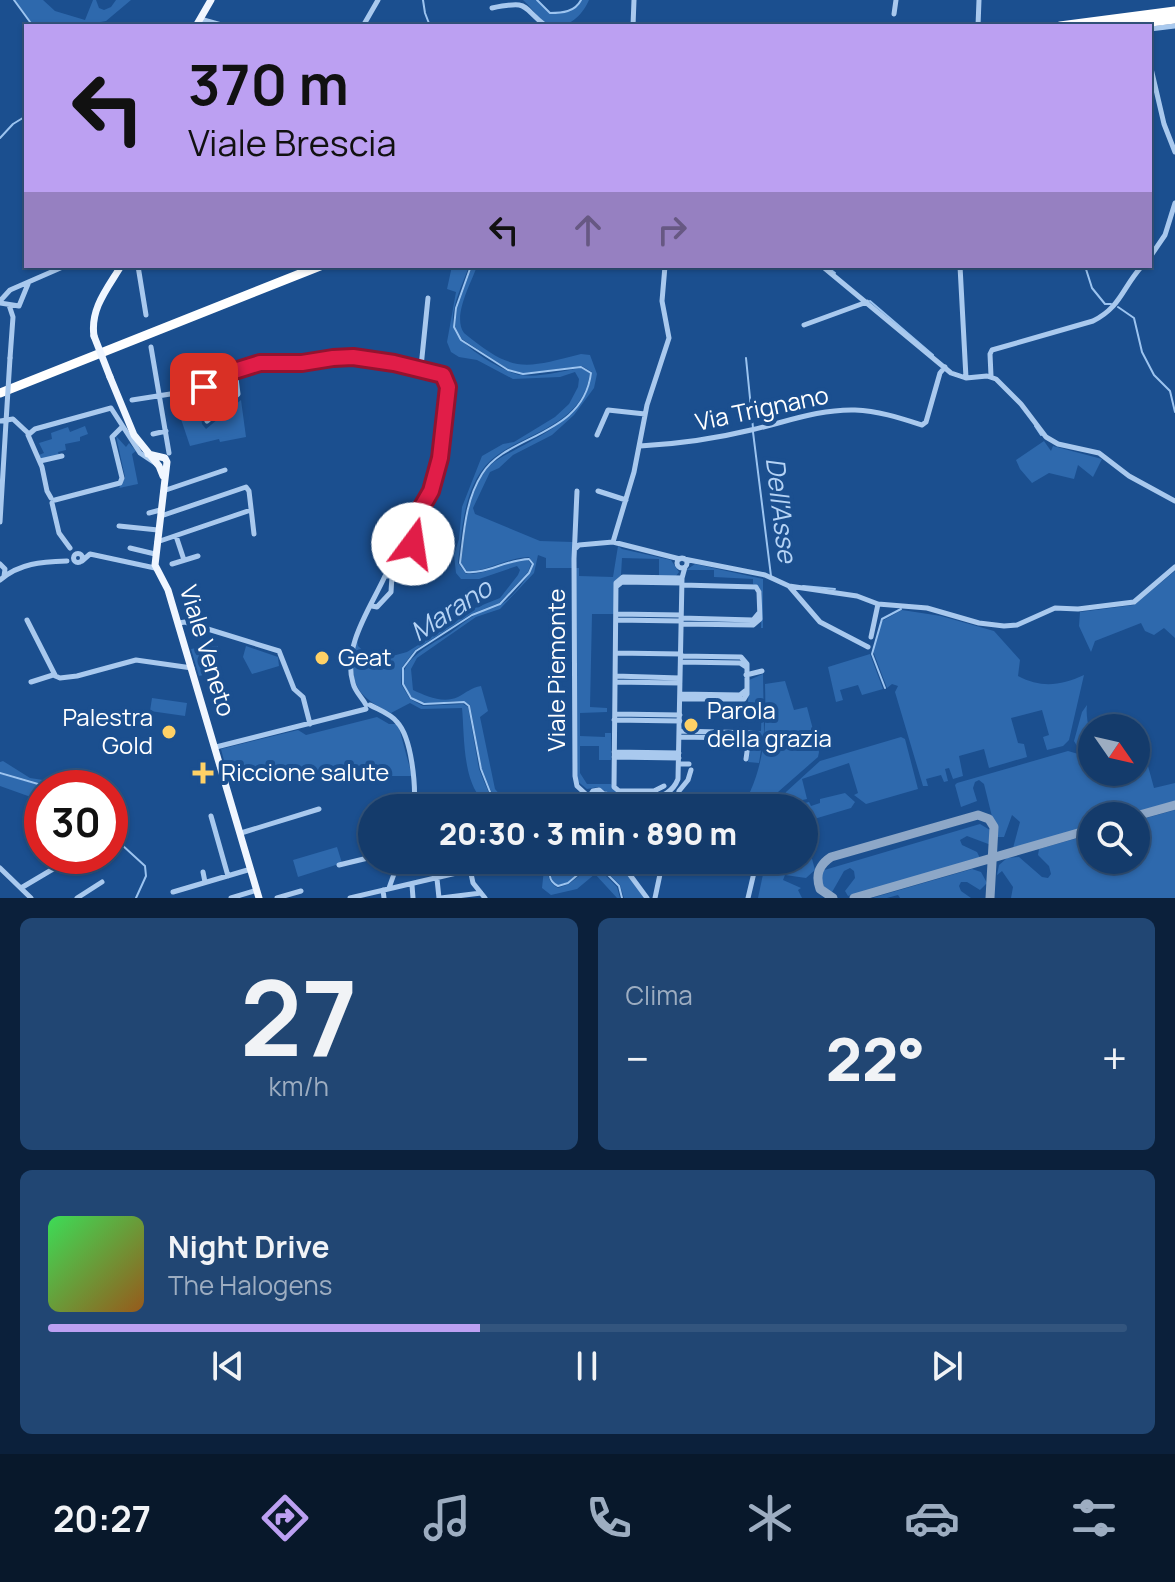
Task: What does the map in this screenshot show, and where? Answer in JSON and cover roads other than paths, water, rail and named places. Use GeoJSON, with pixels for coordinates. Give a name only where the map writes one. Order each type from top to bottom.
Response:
{"type":"FeatureCollection","features":[{"type":"Feature","properties":{"kind":"highway"},"geometry":{"type":"LineString","coordinates":[[1075,24],[1175,11]]}},
{"type":"Feature","properties":{"kind":"highway"},"geometry":{"type":"LineString","coordinates":[[1135,24],[1175,19]]}},
{"type":"Feature","properties":{"kind":"highway"},"geometry":{"type":"LineString","coordinates":[[0,386],[302,268]]}},
{"type":"Feature","properties":{"kind":"highway"},"geometry":{"type":"LineString","coordinates":[[0,393],[315,268]]}},
{"type":"Feature","properties":{"kind":"main road"},"geometry":{"type":"LineString","coordinates":[[198,22],[211,0]]}},
{"type":"Feature","properties":{"kind":"main road","name":"Viale Veneto"},"geometry":{"type":"LineString","coordinates":[[120,268],[95,310],[94,336],[131,430],[158,460],[164,480],[155,568],[168,590],[179,623],[258,894]]}},
{"type":"Feature","properties":{"kind":"street"},"geometry":{"type":"LineString","coordinates":[[364,24],[378,0]]}},
{"type":"Feature","properties":{"kind":"street"},"geometry":{"type":"LineString","coordinates":[[633,24],[634,0]]}},
{"type":"Feature","properties":{"kind":"street"},"geometry":{"type":"LineString","coordinates":[[894,14],[896,0]]}},
{"type":"Feature","properties":{"kind":"street"},"geometry":{"type":"LineString","coordinates":[[978,24],[979,0]]}},
{"type":"Feature","properties":{"kind":"street"},"geometry":{"type":"LineString","coordinates":[[492,8],[526,5],[544,24]]}},
{"type":"Feature","properties":{"kind":"street"},"geometry":{"type":"LineString","coordinates":[[1152,29],[1175,26]]}},
{"type":"Feature","properties":{"kind":"street"},"geometry":{"type":"LineString","coordinates":[[1152,73],[1164,124],[1175,152]]}},
{"type":"Feature","properties":{"kind":"street"},"geometry":{"type":"LineString","coordinates":[[1152,254],[1165,235],[1175,204]]}},
{"type":"Feature","properties":{"kind":"street"},"geometry":{"type":"LineString","coordinates":[[4,301],[10,290],[20,291],[29,283],[61,268]]}},
{"type":"Feature","properties":{"kind":"street"},"geometry":{"type":"LineString","coordinates":[[138,268],[146,315]]}},
{"type":"Feature","properties":{"kind":"street"},"geometry":{"type":"LineString","coordinates":[[613,542],[640,446],[645,414],[669,338],[662,301],[665,268]]}},
{"type":"Feature","properties":{"kind":"street"},"geometry":{"type":"LineString","coordinates":[[825,268],[951,373],[966,378],[991,376]]}},
{"type":"Feature","properties":{"kind":"street"},"geometry":{"type":"LineString","coordinates":[[960,268],[966,378]]}},
{"type":"Feature","properties":{"kind":"street"},"geometry":{"type":"LineString","coordinates":[[1140,268],[1113,310],[1104,316],[992,350],[991,376],[1021,404],[1046,437],[1058,444],[1099,453],[1129,476],[1175,501]]}},
{"type":"Feature","properties":{"kind":"street"},"geometry":{"type":"LineString","coordinates":[[0,522],[3,422],[13,317],[23,300],[20,291]]}},
{"type":"Feature","properties":{"kind":"street"},"geometry":{"type":"LineString","coordinates":[[421,367],[428,298]]}},
{"type":"Feature","properties":{"kind":"street"},"geometry":{"type":"LineString","coordinates":[[4,301],[19,306]]}},
{"type":"Feature","properties":{"kind":"street"},"geometry":{"type":"LineString","coordinates":[[4,301],[13,317]]}},
{"type":"Feature","properties":{"kind":"street"},"geometry":{"type":"LineString","coordinates":[[804,325],[867,301]]}},
{"type":"Feature","properties":{"kind":"street","name":"Viale Veneto"},"geometry":{"type":"LineString","coordinates":[[151,347],[166,431],[158,460]]}},
{"type":"Feature","properties":{"kind":"street"},"geometry":{"type":"LineString","coordinates":[[132,400],[196,390],[235,370],[260,363],[302,363],[346,357],[421,367],[443,375],[448,382],[446,417],[431,491],[420,510],[413,544],[392,576],[390,595],[377,607],[372,606]]}},
{"type":"Feature","properties":{"kind":"street","name":"Via Trignano"},"geometry":{"type":"LineString","coordinates":[[640,446],[685,444],[837,410],[886,413],[922,425],[926,422],[940,373],[945,367]]}},
{"type":"Feature","properties":{"kind":"street"},"geometry":{"type":"LineString","coordinates":[[207,421],[238,394],[235,370]]}},
{"type":"Feature","properties":{"kind":"street"},"geometry":{"type":"LineString","coordinates":[[28,433],[109,408],[122,427],[158,460]]}},
{"type":"Feature","properties":{"kind":"street"},"geometry":{"type":"LineString","coordinates":[[597,435],[608,410],[645,414]]}},
{"type":"Feature","properties":{"kind":"street"},"geometry":{"type":"LineString","coordinates":[[3,422],[13,419],[28,433],[53,500],[59,533],[77,558]]}},
{"type":"Feature","properties":{"kind":"street"},"geometry":{"type":"LineString","coordinates":[[53,500],[120,483],[122,478],[112,437],[122,427]]}},
{"type":"Feature","properties":{"kind":"street"},"geometry":{"type":"LineString","coordinates":[[153,434],[166,431]]}},
{"type":"Feature","properties":{"kind":"street"},"geometry":{"type":"LineString","coordinates":[[40,461],[62,456]]}},
{"type":"Feature","properties":{"kind":"street"},"geometry":{"type":"LineString","coordinates":[[163,491],[225,470]]}},
{"type":"Feature","properties":{"kind":"street"},"geometry":{"type":"LineString","coordinates":[[149,513],[160,513],[246,487],[254,534]]}},
{"type":"Feature","properties":{"kind":"street","name":"Viale Piemonte"},"geometry":{"type":"LineString","coordinates":[[577,491],[574,542],[575,776],[577,786],[586,794]]}},
{"type":"Feature","properties":{"kind":"street"},"geometry":{"type":"LineString","coordinates":[[598,491],[626,500]]}},
{"type":"Feature","properties":{"kind":"street"},"geometry":{"type":"LineString","coordinates":[[156,542],[251,510]]}},
{"type":"Feature","properties":{"kind":"street"},"geometry":{"type":"LineString","coordinates":[[119,526],[158,530]]}},
{"type":"Feature","properties":{"kind":"street"},"geometry":{"type":"LineString","coordinates":[[176,536],[184,560]]}},
{"type":"Feature","properties":{"kind":"street"},"geometry":{"type":"LineString","coordinates":[[576,548],[579,545],[613,542],[669,556],[682,564],[698,562],[765,575],[789,586],[857,596],[878,604],[927,608],[979,623],[1017,625],[1055,608],[1078,609],[1134,602],[1175,567]]}},
{"type":"Feature","properties":{"kind":"street"},"geometry":{"type":"LineString","coordinates":[[130,548],[155,554]]}},
{"type":"Feature","properties":{"kind":"street"},"geometry":{"type":"LineString","coordinates":[[2,578],[11,570],[90,554],[155,568]]}},
{"type":"Feature","properties":{"kind":"street"},"geometry":{"type":"LineString","coordinates":[[172,564],[198,556]]}},
{"type":"Feature","properties":{"kind":"street"},"geometry":{"type":"LineString","coordinates":[[1,564],[11,570]]}},
{"type":"Feature","properties":{"kind":"street"},"geometry":{"type":"LineString","coordinates":[[1,564],[2,578]]}},
{"type":"Feature","properties":{"kind":"street"},"geometry":{"type":"LineString","coordinates":[[668,794],[678,779],[682,564]]}},
{"type":"Feature","properties":{"kind":"street"},"geometry":{"type":"LineString","coordinates":[[392,576],[385,576],[356,638],[352,682],[368,706],[395,719],[404,734],[414,779],[414,794]]}},
{"type":"Feature","properties":{"kind":"street"},"geometry":{"type":"LineString","coordinates":[[616,617],[753,625],[760,619],[759,592],[756,587],[621,577],[616,583],[614,787],[619,791],[654,791],[664,786]]}},
{"type":"Feature","properties":{"kind":"street"},"geometry":{"type":"LineString","coordinates":[[789,586],[820,622],[868,647]]}},
{"type":"Feature","properties":{"kind":"street"},"geometry":{"type":"LineString","coordinates":[[871,637],[878,604]]}},
{"type":"Feature","properties":{"kind":"street"},"geometry":{"type":"LineString","coordinates":[[27,620],[55,675],[60,678],[136,660],[193,668]]}},
{"type":"Feature","properties":{"kind":"street"},"geometry":{"type":"LineString","coordinates":[[179,623],[185,622],[279,651],[294,689],[303,697],[310,724]]}},
{"type":"Feature","properties":{"kind":"street"},"geometry":{"type":"LineString","coordinates":[[616,653],[741,657],[746,660],[745,697],[740,700],[680,696]]}},
{"type":"Feature","properties":{"kind":"street"},"geometry":{"type":"LineString","coordinates":[[746,672],[762,671]]}},
{"type":"Feature","properties":{"kind":"street"},"geometry":{"type":"LineString","coordinates":[[31,682],[55,675]]}},
{"type":"Feature","properties":{"kind":"street"},"geometry":{"type":"LineString","coordinates":[[615,679],[680,681]]}},
{"type":"Feature","properties":{"kind":"street"},"geometry":{"type":"LineString","coordinates":[[216,747],[368,706]]}},
{"type":"Feature","properties":{"kind":"street"},"geometry":{"type":"LineString","coordinates":[[614,717],[680,718]]}},
{"type":"Feature","properties":{"kind":"street"},"geometry":{"type":"LineString","coordinates":[[680,734],[756,734],[759,740],[752,747],[740,738],[680,734]]}},
{"type":"Feature","properties":{"kind":"street"},"geometry":{"type":"LineString","coordinates":[[746,759],[748,745]]}},
{"type":"Feature","properties":{"kind":"street"},"geometry":{"type":"LineString","coordinates":[[614,754],[679,758],[690,767],[688,780],[678,794]]}},
{"type":"Feature","properties":{"kind":"street","name":"Viale Piemonte"},"geometry":{"type":"LineString","coordinates":[[598,794],[602,790],[606,794]]}},
{"type":"Feature","properties":{"kind":"street"},"geometry":{"type":"LineString","coordinates":[[241,833],[319,809]]}},
{"type":"Feature","properties":{"kind":"street"},"geometry":{"type":"LineString","coordinates":[[211,816],[228,876]]}},
{"type":"Feature","properties":{"kind":"street"},"geometry":{"type":"LineString","coordinates":[[339,865],[358,860]]}},
{"type":"Feature","properties":{"kind":"street"},"geometry":{"type":"LineString","coordinates":[[0,868],[31,898]]}},
{"type":"Feature","properties":{"kind":"street"},"geometry":{"type":"LineString","coordinates":[[173,892],[251,869]]}},
{"type":"Feature","properties":{"kind":"street"},"geometry":{"type":"LineString","coordinates":[[203,872],[205,882]]}},
{"type":"Feature","properties":{"kind":"street"},"geometry":{"type":"LineString","coordinates":[[21,888],[45,874]]}},
{"type":"Feature","properties":{"kind":"street"},"geometry":{"type":"LineString","coordinates":[[384,898],[393,874]]}},
{"type":"Feature","properties":{"kind":"street"},"geometry":{"type":"LineString","coordinates":[[350,898],[454,874]]}},
{"type":"Feature","properties":{"kind":"street"},"geometry":{"type":"LineString","coordinates":[[471,874],[473,883],[483,896]]}},
{"type":"Feature","properties":{"kind":"street"},"geometry":{"type":"LineString","coordinates":[[629,874],[647,898]]}},
{"type":"Feature","properties":{"kind":"street"},"geometry":{"type":"LineString","coordinates":[[655,898],[660,874]]}},
{"type":"Feature","properties":{"kind":"street"},"geometry":{"type":"LineString","coordinates":[[748,898],[754,874]]}},
{"type":"Feature","properties":{"kind":"street"},"geometry":{"type":"LineString","coordinates":[[437,879],[440,898],[483,896]]}},
{"type":"Feature","properties":{"kind":"street"},"geometry":{"type":"LineString","coordinates":[[77,898],[102,882]]}},
{"type":"Feature","properties":{"kind":"street"},"geometry":{"type":"LineString","coordinates":[[412,885],[413,898]]}},
{"type":"Feature","properties":{"kind":"street"},"geometry":{"type":"LineString","coordinates":[[277,898],[301,891]]}},
{"type":"Feature","properties":{"kind":"street"},"geometry":{"type":"LineString","coordinates":[[231,898],[258,894]]}},
{"type":"Feature","properties":{"kind":"waterway"},"geometry":{"type":"LineString","coordinates":[[14,0],[32,24]]}},
{"type":"Feature","properties":{"kind":"waterway","name":"Marano"},"geometry":{"type":"LineString","coordinates":[[423,0],[429,24]]}},
{"type":"Feature","properties":{"kind":"waterway","name":"Marano"},"geometry":{"type":"LineString","coordinates":[[537,0],[550,13],[572,9],[581,0]]}},
{"type":"Feature","properties":{"kind":"waterway"},"geometry":{"type":"LineString","coordinates":[[0,138],[24,117]]}},
{"type":"Feature","properties":{"kind":"waterway","name":"Marano"},"geometry":{"type":"LineString","coordinates":[[470,268],[456,308],[454,327],[461,340],[508,370],[523,374],[581,367],[591,373],[585,394],[574,410],[559,423],[493,461],[482,474],[472,495],[460,563],[466,572],[529,559],[533,564],[529,573],[500,604],[472,615],[416,651],[403,668],[403,684],[411,698],[424,704],[464,702],[469,706],[481,769],[491,794]]}},
{"type":"Feature","properties":{"kind":"waterway"},"geometry":{"type":"LineString","coordinates":[[829,268],[835,273]]}},
{"type":"Feature","properties":{"kind":"waterway"},"geometry":{"type":"LineString","coordinates":[[1086,268],[1092,288],[1105,304],[1111,304]]}},
{"type":"Feature","properties":{"kind":"waterway"},"geometry":{"type":"LineString","coordinates":[[870,301],[933,355]]}},
{"type":"Feature","properties":{"kind":"waterway"},"geometry":{"type":"LineString","coordinates":[[1118,307],[1134,318],[1142,352],[1154,375],[1170,391],[1175,412]]}},
{"type":"Feature","properties":{"kind":"waterway","name":"Dell'Asse"},"geometry":{"type":"LineString","coordinates":[[746,358],[753,428]]}},
{"type":"Feature","properties":{"kind":"waterway"},"geometry":{"type":"LineString","coordinates":[[1035,426],[1041,435]]}},
{"type":"Feature","properties":{"kind":"waterway","name":"Dell'Asse"},"geometry":{"type":"LineString","coordinates":[[753,432],[771,576]]}},
{"type":"Feature","properties":{"kind":"waterway","name":"Dell'Asse"},"geometry":{"type":"LineString","coordinates":[[803,586],[835,589]]}},
{"type":"Feature","properties":{"kind":"waterway","name":"Dell'Asse"},"geometry":{"type":"LineString","coordinates":[[885,688],[872,654],[882,619],[901,609]]}},
{"type":"Feature","properties":{"kind":"waterway"},"geometry":{"type":"LineString","coordinates":[[0,773],[24,780]]}},
{"type":"Feature","properties":{"kind":"waterway"},"geometry":{"type":"LineString","coordinates":[[128,850],[145,866],[146,876],[136,898]]}},
{"type":"Feature","properties":{"kind":"waterway","name":"Marano"},"geometry":{"type":"LineString","coordinates":[[550,874],[558,886],[568,883],[579,874]]}},
{"type":"Feature","properties":{"kind":"waterway","name":"Marano"},"geometry":{"type":"LineString","coordinates":[[607,874],[619,886],[622,898]]}},
{"type":"Feature","properties":{"kind":"place","name":"Geat"},"geometry":{"type":"Point","coordinates":[322,658]}},
{"type":"Feature","properties":{"kind":"place","name":"Parola della grazia"},"geometry":{"type":"Point","coordinates":[691,725]}},
{"type":"Feature","properties":{"kind":"place","name":"Palestra Gold"},"geometry":{"type":"Point","coordinates":[169,732]}},
{"type":"Feature","properties":{"kind":"place","name":"Riccione salute"},"geometry":{"type":"Point","coordinates":[203,773]}}]}
